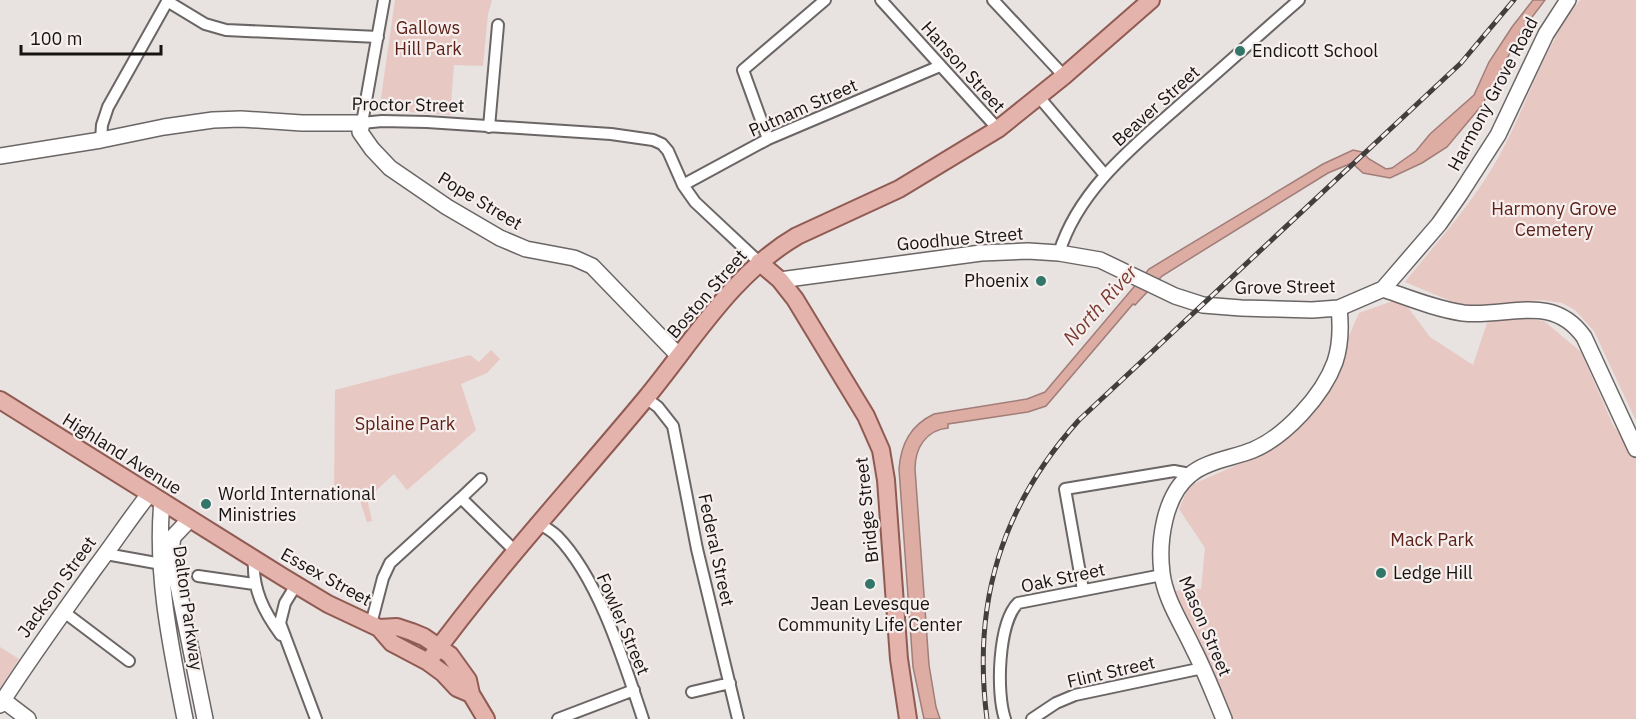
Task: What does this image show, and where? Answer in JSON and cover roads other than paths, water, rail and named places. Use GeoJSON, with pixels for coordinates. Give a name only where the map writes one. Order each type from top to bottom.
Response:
{"type":"FeatureCollection","features":[{"type":"Feature","properties":{"kind":"main road","name":"Boston Street"},"geometry":{"type":"LineString","coordinates":[[428,662],[538,523],[646,398],[735,286],[759,262],[797,236],[899,189],[998,129],[1039,98],[1151,0]]}},
{"type":"Feature","properties":{"kind":"main road","name":"Bridge Street"},"geometry":{"type":"LineString","coordinates":[[759,262],[780,280],[795,299],[866,416],[881,450],[886,480],[898,659],[908,719]]}},
{"type":"Feature","properties":{"kind":"main road","name":"Highland Avenue"},"geometry":{"type":"LineString","coordinates":[[0,400],[254,559]]}},
{"type":"Feature","properties":{"kind":"main road","name":"Essex Street"},"geometry":{"type":"LineString","coordinates":[[254,559],[328,604],[375,626],[392,643],[428,662],[457,688],[471,694]]}},
{"type":"Feature","properties":{"kind":"main road","name":"Essex Street"},"geometry":{"type":"LineString","coordinates":[[375,626],[397,627],[424,637],[439,647],[459,666],[468,680],[471,694],[486,719]]}},
{"type":"Feature","properties":{"kind":"street"},"geometry":{"type":"LineString","coordinates":[[101,140],[102,125],[108,108],[167,0],[199,21],[226,30],[378,37]]}},
{"type":"Feature","properties":{"kind":"street"},"geometry":{"type":"LineString","coordinates":[[362,123],[384,0]]}},
{"type":"Feature","properties":{"kind":"street"},"geometry":{"type":"LineString","coordinates":[[768,139],[743,70],[825,0]]}},
{"type":"Feature","properties":{"kind":"street"},"geometry":{"type":"LineString","coordinates":[[993,0],[1064,76]]}},
{"type":"Feature","properties":{"kind":"street","name":"Beaver Street"},"geometry":{"type":"LineString","coordinates":[[1059,253],[1076,211],[1105,176],[1143,139],[1299,0]]}},
{"type":"Feature","properties":{"kind":"street","name":"Harmony Grove Road"},"geometry":{"type":"LineString","coordinates":[[1383,289],[1438,224],[1477,170],[1497,135],[1546,34],[1568,0]]}},
{"type":"Feature","properties":{"kind":"street","name":"Hanson Street"},"geometry":{"type":"LineString","coordinates":[[888,2],[940,66],[998,129]]}},
{"type":"Feature","properties":{"kind":"street"},"geometry":{"type":"LineString","coordinates":[[489,127],[498,25]]}},
{"type":"Feature","properties":{"kind":"street","name":"Putnam Street"},"geometry":{"type":"LineString","coordinates":[[683,185],[768,139],[940,66]]}},
{"type":"Feature","properties":{"kind":"street"},"geometry":{"type":"LineString","coordinates":[[1039,98],[1105,176]]}},
{"type":"Feature","properties":{"kind":"street","name":"Proctor Street"},"geometry":{"type":"LineString","coordinates":[[0,156],[213,120],[242,119],[302,123],[396,121],[611,134],[653,140],[668,151],[683,185],[695,202],[759,262]]}},
{"type":"Feature","properties":{"kind":"street","name":"Pope Street"},"geometry":{"type":"LineString","coordinates":[[362,123],[360,132],[381,160],[447,207],[517,246],[574,258],[592,266],[679,356]]}},
{"type":"Feature","properties":{"kind":"street","name":"Goodhue Street"},"geometry":{"type":"LineString","coordinates":[[780,280],[981,253],[1028,251],[1059,253],[1100,260],[1140,278]]}},
{"type":"Feature","properties":{"kind":"street","name":"Grove Street"},"geometry":{"type":"LineString","coordinates":[[1140,278],[1190,301],[1214,307],[1312,310],[1339,308],[1383,289]]}},
{"type":"Feature","properties":{"kind":"street"},"geometry":{"type":"LineString","coordinates":[[1383,289],[1436,307],[1461,312],[1494,313],[1530,309],[1547,310],[1566,318],[1584,337],[1636,449]]}},
{"type":"Feature","properties":{"kind":"street"},"geometry":{"type":"LineString","coordinates":[[1083,590],[1065,489],[1174,471],[1190,474],[1263,445],[1280,434],[1302,412],[1324,384],[1335,362],[1341,328],[1339,308]]}},
{"type":"Feature","properties":{"kind":"street","name":"Federal Street"},"geometry":{"type":"LineString","coordinates":[[646,398],[658,407],[673,426],[697,549],[738,719]]}},
{"type":"Feature","properties":{"kind":"street","name":"Mason Street"},"geometry":{"type":"LineString","coordinates":[[1190,474],[1178,490],[1168,510],[1162,537],[1162,575],[1168,594],[1224,719]]}},
{"type":"Feature","properties":{"kind":"street"},"geometry":{"type":"LineString","coordinates":[[375,626],[383,578],[390,563],[481,480]]}},
{"type":"Feature","properties":{"kind":"street","name":"Jackson Street"},"geometry":{"type":"LineString","coordinates":[[2,702],[125,524],[156,497]]}},
{"type":"Feature","properties":{"kind":"street","name":"Dalton Parkway"},"geometry":{"type":"LineString","coordinates":[[156,497],[159,532],[192,648],[205,719]]}},
{"type":"Feature","properties":{"kind":"street"},"geometry":{"type":"LineString","coordinates":[[461,498],[515,551]]}},
{"type":"Feature","properties":{"kind":"street","name":"Dalton Parkway"},"geometry":{"type":"LineString","coordinates":[[185,719],[167,564],[171,543],[178,530],[190,519]]}},
{"type":"Feature","properties":{"kind":"street","name":"Fowler Street"},"geometry":{"type":"LineString","coordinates":[[538,523],[555,534],[567,546],[592,587],[644,719]]}},
{"type":"Feature","properties":{"kind":"street"},"geometry":{"type":"LineString","coordinates":[[106,554],[167,564]]}},
{"type":"Feature","properties":{"kind":"street"},"geometry":{"type":"LineString","coordinates":[[254,559],[254,584],[266,614],[285,640]]}},
{"type":"Feature","properties":{"kind":"street","name":"Oak Street"},"geometry":{"type":"LineString","coordinates":[[1005,719],[999,663],[1004,634],[1013,608],[1024,601],[1162,575]]}},
{"type":"Feature","properties":{"kind":"street"},"geometry":{"type":"LineString","coordinates":[[198,576],[254,584]]}},
{"type":"Feature","properties":{"kind":"street"},"geometry":{"type":"LineString","coordinates":[[296,585],[282,610],[280,623],[316,719]]}},
{"type":"Feature","properties":{"kind":"street"},"geometry":{"type":"LineString","coordinates":[[64,612],[129,661]]}},
{"type":"Feature","properties":{"kind":"street","name":"Flint Street"},"geometry":{"type":"LineString","coordinates":[[1032,719],[1056,703],[1075,695],[1203,668]]}},
{"type":"Feature","properties":{"kind":"street"},"geometry":{"type":"LineString","coordinates":[[692,692],[730,683]]}},
{"type":"Feature","properties":{"kind":"street"},"geometry":{"type":"LineString","coordinates":[[558,719],[634,690]]}},
{"type":"Feature","properties":{"kind":"street"},"geometry":{"type":"LineString","coordinates":[[2,702],[28,719]]}},
{"type":"Feature","properties":{"kind":"railway"},"geometry":{"type":"LineString","coordinates":[[987,719],[983,676],[984,636],[989,596],[998,559],[1012,522],[1030,487],[1052,453],[1079,420],[1461,63],[1514,0]]}},
{"type":"Feature","properties":{"kind":"place","name":"Endicott School"},"geometry":{"type":"Point","coordinates":[1240,51]}},
{"type":"Feature","properties":{"kind":"place","name":"Phoenix"},"geometry":{"type":"Point","coordinates":[1041,281]}},
{"type":"Feature","properties":{"kind":"place","name":"World International Ministries"},"geometry":{"type":"Point","coordinates":[206,504]}},
{"type":"Feature","properties":{"kind":"place","name":"Ledge Hill"},"geometry":{"type":"Point","coordinates":[1381,573]}},
{"type":"Feature","properties":{"kind":"place","name":"Jean Levesque Community Life Center"},"geometry":{"type":"Point","coordinates":[870,584]}},
{"type":"Feature","properties":{"kind":"park label","name":"Gallows Hill Park"},"geometry":{"type":"Point","coordinates":[428,38]}},
{"type":"Feature","properties":{"kind":"park label","name":"Harmony Grove Cemetery"},"geometry":{"type":"Point","coordinates":[1554,219]}},
{"type":"Feature","properties":{"kind":"park label","name":"Splaine Park"},"geometry":{"type":"Point","coordinates":[405,424]}},
{"type":"Feature","properties":{"kind":"park label","name":"Mack Park"},"geometry":{"type":"Point","coordinates":[1432,540]}},
{"type":"Feature","properties":{"kind":"water label","name":"North River"},"geometry":{"type":"Point","coordinates":[1100,305]}}]}
